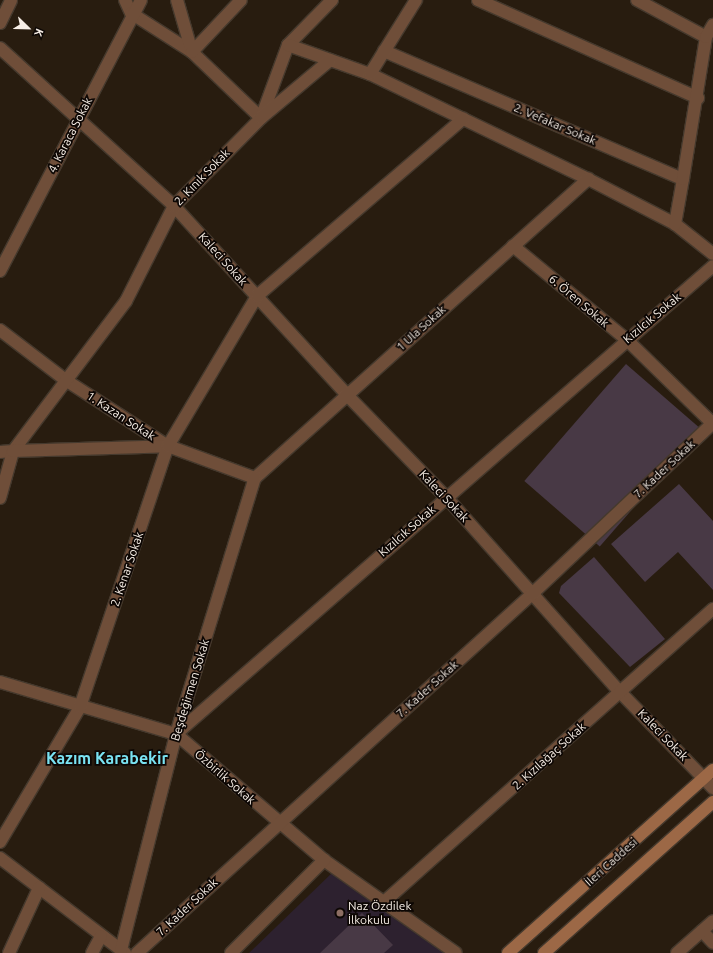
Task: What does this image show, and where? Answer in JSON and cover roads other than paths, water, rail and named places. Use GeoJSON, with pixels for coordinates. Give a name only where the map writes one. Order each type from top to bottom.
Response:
{"type":"FeatureCollection","features":[{"type":"Feature","properties":{"kind":"main road","name":"İleri Caddesi"},"geometry":{"type":"LineString","coordinates":[[508,953],[709,774]]}},
{"type":"Feature","properties":{"kind":"main road","name":"İleri Caddesi"},"geometry":{"type":"LineString","coordinates":[[544,953],[713,802]]}},
{"type":"Feature","properties":{"kind":"street"},"geometry":{"type":"LineString","coordinates":[[0,23],[11,0]]}},
{"type":"Feature","properties":{"kind":"street"},"geometry":{"type":"LineString","coordinates":[[125,0],[131,13],[192,52],[261,118],[288,45],[332,0]]}},
{"type":"Feature","properties":{"kind":"street","name":"4. Karaca Sokak"},"geometry":{"type":"LineString","coordinates":[[0,271],[80,117],[131,13],[140,0]]}},
{"type":"Feature","properties":{"kind":"street"},"geometry":{"type":"LineString","coordinates":[[177,0],[192,52]]}},
{"type":"Feature","properties":{"kind":"street"},"geometry":{"type":"LineString","coordinates":[[192,52],[241,0]]}},
{"type":"Feature","properties":{"kind":"street"},"geometry":{"type":"LineString","coordinates":[[370,74],[416,0]]}},
{"type":"Feature","properties":{"kind":"street"},"geometry":{"type":"LineString","coordinates":[[478,0],[698,98]]}},
{"type":"Feature","properties":{"kind":"street"},"geometry":{"type":"LineString","coordinates":[[637,0],[706,38]]}},
{"type":"Feature","properties":{"kind":"street"},"geometry":{"type":"LineString","coordinates":[[675,224],[698,98],[706,38],[713,25]]}},
{"type":"Feature","properties":{"kind":"street"},"geometry":{"type":"LineString","coordinates":[[288,45],[370,74],[588,179],[675,224],[713,254]]}},
{"type":"Feature","properties":{"kind":"street","name":"Kaleci Sokak"},"geometry":{"type":"LineString","coordinates":[[0,48],[80,117],[174,206],[347,396],[446,497],[620,692],[709,774],[713,788]]}},
{"type":"Feature","properties":{"kind":"street","name":"2. Vefakar Sokak"},"geometry":{"type":"LineString","coordinates":[[384,51],[683,178]]}},
{"type":"Feature","properties":{"kind":"street","name":"2. Kınık Sokak"},"geometry":{"type":"LineString","coordinates":[[13,450],[67,381],[126,301],[174,206],[261,118],[330,60]]}},
{"type":"Feature","properties":{"kind":"street","name":"2. Kenar Sokak"},"geometry":{"type":"LineString","coordinates":[[0,842],[80,707],[168,446],[257,296],[463,119]]}},
{"type":"Feature","properties":{"kind":"street","name":"1 Ula Sokak"},"geometry":{"type":"LineString","coordinates":[[255,478],[588,179]]}},
{"type":"Feature","properties":{"kind":"street","name":"6. Ören Sokak"},"geometry":{"type":"LineString","coordinates":[[513,246],[626,339],[713,423]]}},
{"type":"Feature","properties":{"kind":"street","name":"Kızılcık Sokak"},"geometry":{"type":"LineString","coordinates":[[176,734],[626,339],[713,266]]}},
{"type":"Feature","properties":{"kind":"street","name":"1. Kazan Sokak"},"geometry":{"type":"LineString","coordinates":[[0,330],[67,381],[168,446],[255,478]]}},
{"type":"Feature","properties":{"kind":"street","name":"7. Kader Sokak"},"geometry":{"type":"LineString","coordinates":[[137,953],[532,594],[713,423]]}},
{"type":"Feature","properties":{"kind":"street"},"geometry":{"type":"LineString","coordinates":[[0,452],[13,450],[168,446]]}},
{"type":"Feature","properties":{"kind":"street"},"geometry":{"type":"LineString","coordinates":[[0,498],[13,450]]}},
{"type":"Feature","properties":{"kind":"street","name":"Beşdeğirmen Sokak"},"geometry":{"type":"LineString","coordinates":[[123,952],[176,734],[255,478]]}},
{"type":"Feature","properties":{"kind":"street","name":"2. Kızılağaç Sokak"},"geometry":{"type":"LineString","coordinates":[[384,902],[713,609]]}},
{"type":"Feature","properties":{"kind":"street","name":"Özbirlik Sokak"},"geometry":{"type":"LineString","coordinates":[[0,682],[80,707],[176,734],[278,824],[324,860],[456,953]]}},
{"type":"Feature","properties":{"kind":"street"},"geometry":{"type":"LineString","coordinates":[[0,858],[123,952]]}},
{"type":"Feature","properties":{"kind":"street"},"geometry":{"type":"LineString","coordinates":[[231,953],[324,860]]}},
{"type":"Feature","properties":{"kind":"street"},"geometry":{"type":"LineString","coordinates":[[9,953],[39,888]]}},
{"type":"Feature","properties":{"kind":"street"},"geometry":{"type":"LineString","coordinates":[[677,953],[713,921]]}},
{"type":"Feature","properties":{"kind":"street"},"geometry":{"type":"LineString","coordinates":[[702,930],[713,943]]}},
{"type":"Feature","properties":{"kind":"street"},"geometry":{"type":"LineString","coordinates":[[92,953],[101,936]]}},
{"type":"Feature","properties":{"kind":"place","name":"Naz Özdilek İlkokulu"},"geometry":{"type":"Point","coordinates":[340,913]}},
{"type":"Feature","properties":{"kind":"district","name":"Kazım Karabekir"},"geometry":{"type":"Point","coordinates":[107,758]}}]}
